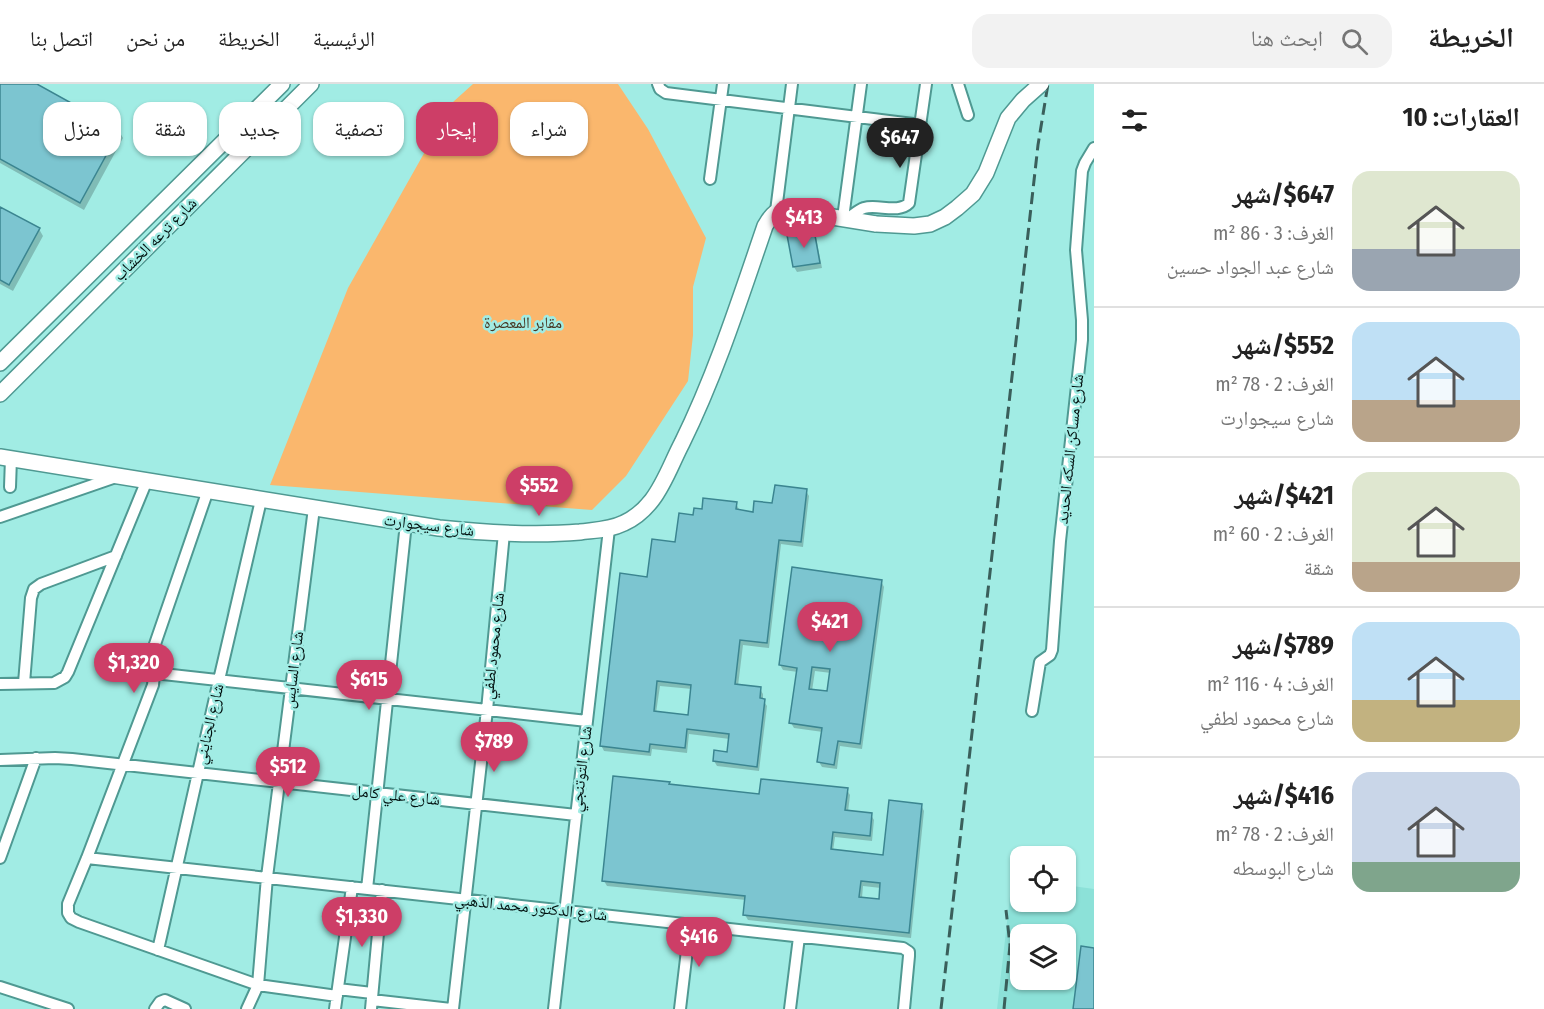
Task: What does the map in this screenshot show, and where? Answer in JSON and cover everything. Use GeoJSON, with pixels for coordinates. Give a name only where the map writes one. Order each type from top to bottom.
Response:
{"type":"FeatureCollection","features":[{"type":"Feature","properties":{"kind":"street","name":"شارع ترعه الخشاب"},"geometry":{"type":"LineString","coordinates":[[0,363],[282,84]]}},
{"type":"Feature","properties":{"kind":"street","name":"شارع ترعه الخشاب"},"geometry":{"type":"LineString","coordinates":[[0,394],[311,84]]}},
{"type":"Feature","properties":{"kind":"street"},"geometry":{"type":"LineString","coordinates":[[658,84],[664,92],[921,125]]}},
{"type":"Feature","properties":{"kind":"street"},"geometry":{"type":"LineString","coordinates":[[710,180],[723,84]]}},
{"type":"Feature","properties":{"kind":"street"},"geometry":{"type":"LineString","coordinates":[[792,84],[776,211],[783,209],[876,224],[914,226],[930,224],[945,217],[973,194],[986,173],[1008,118],[1041,84]]}},
{"type":"Feature","properties":{"kind":"street"},"geometry":{"type":"LineString","coordinates":[[845,218],[861,84]]}},
{"type":"Feature","properties":{"kind":"street"},"geometry":{"type":"LineString","coordinates":[[845,218],[872,206],[904,208],[909,203],[926,84]]}},
{"type":"Feature","properties":{"kind":"street"},"geometry":{"type":"LineString","coordinates":[[958,84],[968,115]]}},
{"type":"Feature","properties":{"kind":"street","name":"شارع مساكن السكه الحديد"},"geometry":{"type":"LineString","coordinates":[[1032,711],[1040,662],[1050,655],[1052,650],[1060,540],[1082,340],[1076,250],[1081,182],[1085,164],[1094,148]]}},
{"type":"Feature","properties":{"kind":"street","name":"شارع سيجوارت"},"geometry":{"type":"LineString","coordinates":[[5,457],[406,523],[472,531],[557,534],[609,529],[641,512],[653,499],[662,483],[691,424],[713,370],[765,226],[776,211]]}},
{"type":"Feature","properties":{"kind":"street"},"geometry":{"type":"LineString","coordinates":[[5,457],[10,487]]}},
{"type":"Feature","properties":{"kind":"street"},"geometry":{"type":"LineString","coordinates":[[0,517],[120,476]]}},
{"type":"Feature","properties":{"kind":"street"},"geometry":{"type":"LineString","coordinates":[[0,684],[54,683],[69,672],[147,480]]}},
{"type":"Feature","properties":{"kind":"street"},"geometry":{"type":"LineString","coordinates":[[208,490],[154,647],[152,661],[154,673],[151,690],[68,904],[68,913],[75,920],[258,985],[337,992],[371,1001],[452,1009]]}},
{"type":"Feature","properties":{"kind":"street","name":"شارع الجنايني"},"geometry":{"type":"LineString","coordinates":[[159,950],[261,500]]}},
{"type":"Feature","properties":{"kind":"street","name":"شارع السايس"},"geometry":{"type":"LineString","coordinates":[[247,1009],[258,985],[267,877],[314,508]]}},
{"type":"Feature","properties":{"kind":"street"},"geometry":{"type":"LineString","coordinates":[[367,889],[406,523]]}},
{"type":"Feature","properties":{"kind":"street","name":"شارع التوتنجي"},"geometry":{"type":"LineString","coordinates":[[554,1009],[609,529]]}},
{"type":"Feature","properties":{"kind":"street","name":"شارع محمود لطفي"},"geometry":{"type":"LineString","coordinates":[[452,1009],[487,710],[504,533]]}},
{"type":"Feature","properties":{"kind":"street"},"geometry":{"type":"LineString","coordinates":[[24,683],[31,598],[34,589],[116,556]]}},
{"type":"Feature","properties":{"kind":"street"},"geometry":{"type":"LineString","coordinates":[[154,673],[587,721]]}},
{"type":"Feature","properties":{"kind":"street"},"geometry":{"type":"LineString","coordinates":[[0,858],[5,830],[36,758]]}},
{"type":"Feature","properties":{"kind":"street","name":"شارع علي كامل"},"geometry":{"type":"LineString","coordinates":[[0,760],[72,759],[576,815]]}},
{"type":"Feature","properties":{"kind":"street","name":"شارع الدكتور محمد الذهبي"},"geometry":{"type":"LineString","coordinates":[[87,858],[903,948],[909,952],[904,1009]]}},
{"type":"Feature","properties":{"kind":"street"},"geometry":{"type":"LineString","coordinates":[[335,1009],[352,887]]}},
{"type":"Feature","properties":{"kind":"street"},"geometry":{"type":"LineString","coordinates":[[371,1001],[382,890]]}},
{"type":"Feature","properties":{"kind":"street"},"geometry":{"type":"LineString","coordinates":[[680,1009],[690,925]]}},
{"type":"Feature","properties":{"kind":"street"},"geometry":{"type":"LineString","coordinates":[[790,1009],[799,937]]}},
{"type":"Feature","properties":{"kind":"street"},"geometry":{"type":"LineString","coordinates":[[0,987],[68,1009]]}},
{"type":"Feature","properties":{"kind":"street"},"geometry":{"type":"LineString","coordinates":[[155,1009],[159,1002],[165,1000],[185,1009]]}},
{"type":"Feature","properties":{"kind":"shaded area"},"geometry":{"type":"Polygon","coordinates":[[[1076,887],[1094,889],[1094,1009],[997,1009],[1010,896],[1010,912],[1076,912],[1076,887]]]}},
{"type":"Feature","properties":{"kind":"green space","name":"مقابر المعصرة"},"geometry":{"type":"Polygon","coordinates":[[[473,84],[618,84],[648,129],[706,238],[693,287],[693,335],[688,381],[626,476],[592,510],[270,485],[348,288],[423,156],[498,156],[498,102],[453,102],[473,84]]]}},
{"type":"Feature","properties":{"kind":"building"},"geometry":{"type":"Polygon","coordinates":[[[0,84],[37,84],[69,102],[43,102],[43,156],[106,156],[80,203],[0,159],[0,84]]]}},
{"type":"Feature","properties":{"kind":"building"},"geometry":{"type":"Polygon","coordinates":[[[0,207],[40,228],[9,285],[0,280],[0,207]]]}},
{"type":"Feature","properties":{"kind":"building"},"geometry":{"type":"Polygon","coordinates":[[[814,230],[820,263],[793,267],[787,235],[814,230]]]}},
{"type":"Feature","properties":{"kind":"building"},"geometry":{"type":"Polygon","coordinates":[[[775,485],[807,489],[801,542],[779,540],[767,643],[740,640],[735,684],[761,687],[760,698],[765,699],[757,767],[713,761],[714,750],[727,752],[729,734],[687,729],[685,748],[650,744],[649,752],[600,746],[620,573],[647,577],[652,539],[675,542],[679,513],[693,515],[694,508],[702,509],[703,498],[737,502],[736,509],[753,512],[754,501],[772,503],[775,485]],[[657,681],[654,711],[688,715],[691,685],[657,681]]]}},
{"type":"Feature","properties":{"kind":"building"},"geometry":{"type":"Polygon","coordinates":[[[792,567],[882,580],[860,744],[838,741],[834,765],[817,762],[822,728],[789,723],[797,668],[779,665],[792,567]],[[812,667],[809,689],[827,691],[830,669],[812,667]]]}},
{"type":"Feature","properties":{"kind":"building"},"geometry":{"type":"Polygon","coordinates":[[[613,776],[759,794],[761,779],[848,788],[845,810],[872,813],[870,836],[833,832],[831,849],[883,855],[889,800],[922,804],[909,933],[743,915],[745,896],[602,881],[613,776]],[[861,881],[859,897],[879,899],[880,883],[861,881]]]}},
{"type":"Feature","properties":{"kind":"building"},"geometry":{"type":"Polygon","coordinates":[[[1081,946],[1094,948],[1094,1009],[1073,1009],[1081,946]]]}},
{"type":"Feature","properties":{"kind":"railway"},"geometry":{"type":"LineString","coordinates":[[941,1009],[1038,145],[1048,84]]}},
{"type":"Feature","properties":{"kind":"railway"},"geometry":{"type":"LineString","coordinates":[[1004,1009],[1010,945],[1006,910]]}}]}
